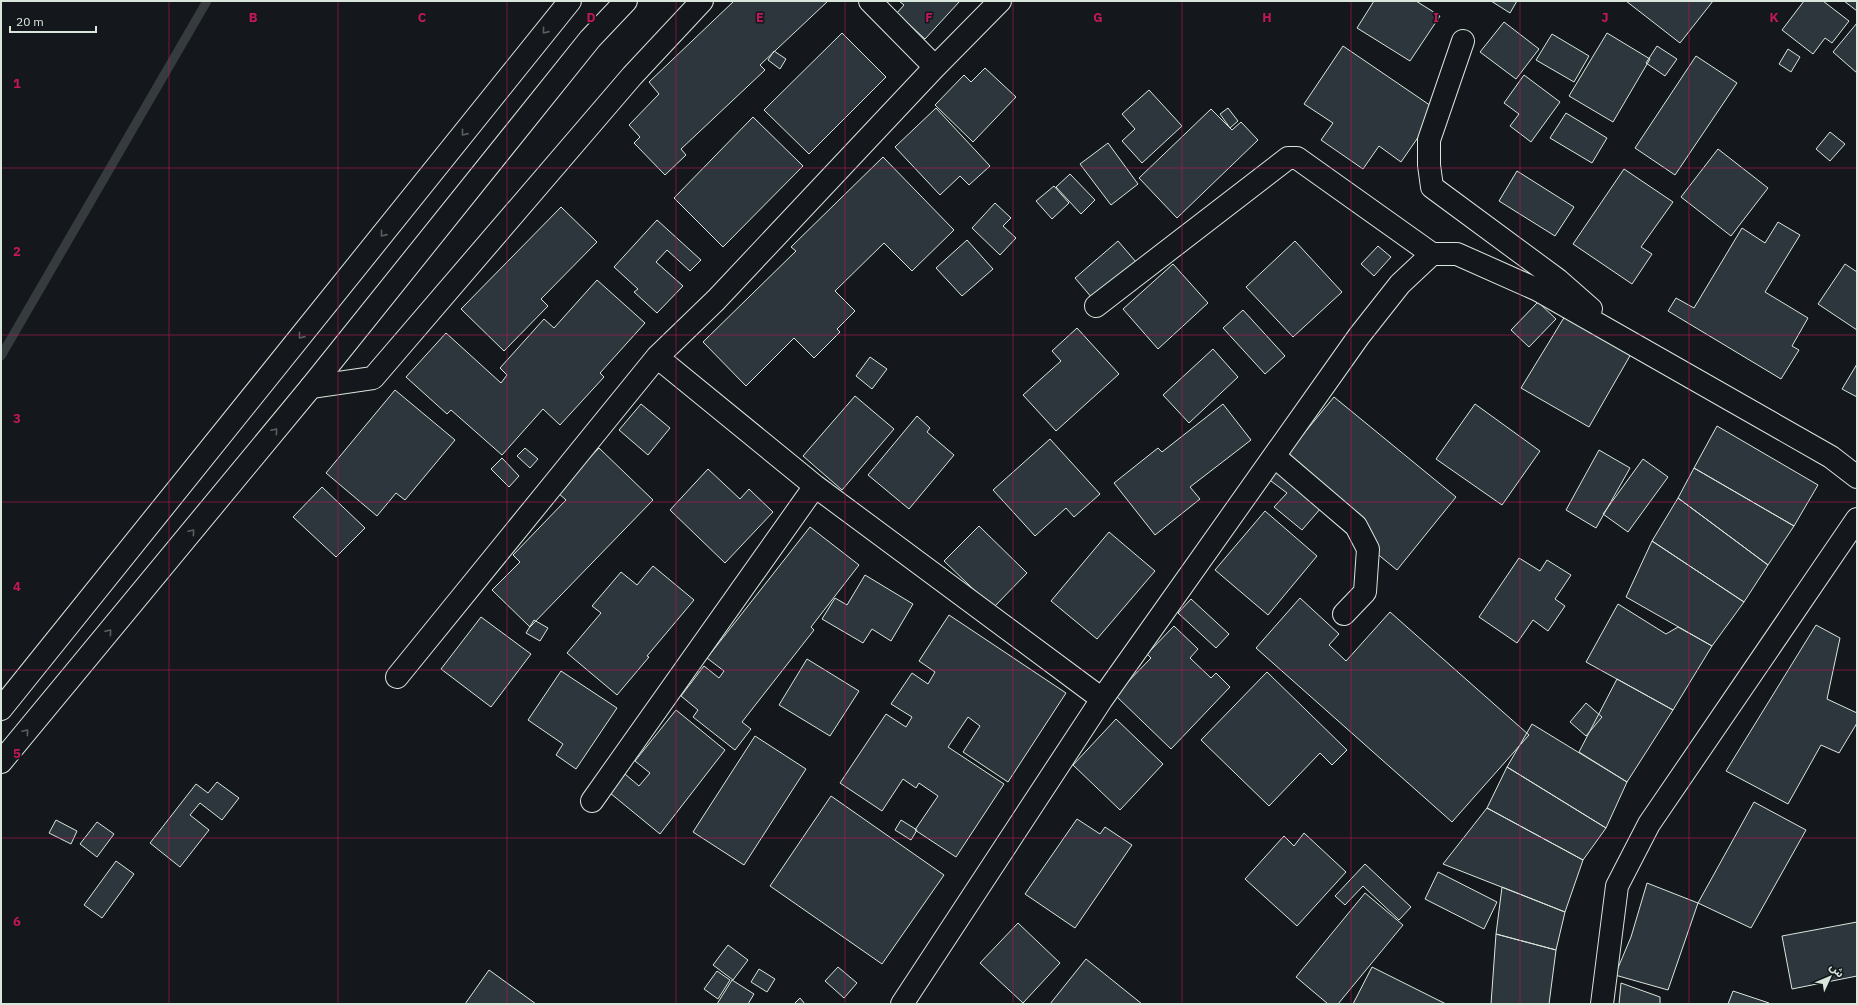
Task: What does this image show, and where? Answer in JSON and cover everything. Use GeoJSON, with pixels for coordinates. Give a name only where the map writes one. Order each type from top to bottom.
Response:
{"type":"FeatureCollection","features":[{"type":"Feature","properties":{"kind":"main road"},"geometry":{"type":"LineString","coordinates":[[1,709],[570,1]]}},
{"type":"Feature","properties":{"kind":"main road"},"geometry":{"type":"LineString","coordinates":[[1,762],[311,388],[590,39],[626,1]]}},
{"type":"Feature","properties":{"kind":"main road"},"geometry":{"type":"LineString","coordinates":[[311,388],[373,378],[632,76],[702,1]]}},
{"type":"Feature","properties":{"kind":"main road"},"geometry":{"type":"LineString","coordinates":[[870,1],[935,67]]}},
{"type":"Feature","properties":{"kind":"main road"},"geometry":{"type":"LineString","coordinates":[[397,677],[657,358],[716,300],[935,67],[1000,1]]}},
{"type":"Feature","properties":{"kind":"main road"},"geometry":{"type":"LineString","coordinates":[[1463,41],[1429,140],[1429,165],[1432,187],[1558,280],[1630,342]]}},
{"type":"Feature","properties":{"kind":"main road"},"geometry":{"type":"LineString","coordinates":[[1096,306],[1288,158],[1296,158],[1304,161],[1432,254],[1457,254],[1524,284],[1630,342],[1831,457],[1857,477]]}},
{"type":"Feature","properties":{"kind":"main road"},"geometry":{"type":"LineString","coordinates":[[902,1004],[1102,700],[1274,456],[1359,336],[1400,284],[1432,254]]}},
{"type":"Feature","properties":{"kind":"main road"},"geometry":{"type":"LineString","coordinates":[[657,358],[815,486],[1102,700]]}},
{"type":"Feature","properties":{"kind":"main road"},"geometry":{"type":"LineString","coordinates":[[1274,456],[1356,526],[1368,549],[1365,592],[1344,614]]}},
{"type":"Feature","properties":{"kind":"main road"},"geometry":{"type":"LineString","coordinates":[[592,801],[815,486]]}},
{"type":"Feature","properties":{"kind":"main road"},"geometry":{"type":"LineString","coordinates":[[1602,1004],[1617,886],[1648,824],[1857,519]]}},
{"type":"Feature","properties":{"kind":"building"},"geometry":{"type":"Polygon","coordinates":[[[734,1],[828,1],[760,65],[765,70],[681,149],[686,155],[665,175],[634,143],[640,137],[629,125],[659,94],[649,82],[734,1]]]}},
{"type":"Feature","properties":{"kind":"building"},"geometry":{"type":"Polygon","coordinates":[[[899,1],[960,1],[925,39],[897,13],[904,5],[899,1]]]}},
{"type":"Feature","properties":{"kind":"building"},"geometry":{"type":"Polygon","coordinates":[[[1374,1],[1416,1],[1440,16],[1410,61],[1357,28],[1374,1]]]}},
{"type":"Feature","properties":{"kind":"building"},"geometry":{"type":"Polygon","coordinates":[[[1491,1],[1517,1],[1510,13],[1491,1]]]}},
{"type":"Feature","properties":{"kind":"building"},"geometry":{"type":"Polygon","coordinates":[[[1626,1],[1713,1],[1680,43],[1626,1]]]}},
{"type":"Feature","properties":{"kind":"building"},"geometry":{"type":"Polygon","coordinates":[[[1804,1],[1823,1],[1849,21],[1832,43],[1825,38],[1813,54],[1782,30],[1804,1]]]}},
{"type":"Feature","properties":{"kind":"building"},"geometry":{"type":"Polygon","coordinates":[[[1844,1],[1857,1],[1857,11],[1844,1]]]}},
{"type":"Feature","properties":{"kind":"building"},"geometry":{"type":"Polygon","coordinates":[[[1504,22],[1539,49],[1516,79],[1480,52],[1504,22]]]}},
{"type":"Feature","properties":{"kind":"building"},"geometry":{"type":"Polygon","coordinates":[[[1857,23],[1857,73],[1833,52],[1857,23]]]}},
{"type":"Feature","properties":{"kind":"building"},"geometry":{"type":"Polygon","coordinates":[[[842,33],[886,77],[809,154],[764,110],[842,33]]]}},
{"type":"Feature","properties":{"kind":"building"},"geometry":{"type":"Polygon","coordinates":[[[1607,33],[1650,59],[1613,122],[1569,96],[1607,33]]]}},
{"type":"Feature","properties":{"kind":"building"},"geometry":{"type":"Polygon","coordinates":[[[1552,34],[1589,56],[1574,82],[1536,60],[1552,34]]]}},
{"type":"Feature","properties":{"kind":"building"},"geometry":{"type":"Polygon","coordinates":[[[1343,46],[1437,110],[1401,162],[1379,146],[1363,169],[1321,140],[1333,123],[1304,104],[1343,46]]]}},
{"type":"Feature","properties":{"kind":"building"},"geometry":{"type":"Polygon","coordinates":[[[1657,46],[1677,59],[1665,76],[1646,63],[1657,46]]]}},
{"type":"Feature","properties":{"kind":"building"},"geometry":{"type":"Polygon","coordinates":[[[1788,49],[1800,57],[1791,72],[1779,64],[1788,49]]]}},
{"type":"Feature","properties":{"kind":"building"},"geometry":{"type":"Polygon","coordinates":[[[774,51],[786,59],[780,69],[768,60],[774,51]]]}},
{"type":"Feature","properties":{"kind":"building"},"geometry":{"type":"Polygon","coordinates":[[[1696,56],[1737,83],[1675,175],[1635,148],[1696,56]]]}},
{"type":"Feature","properties":{"kind":"building"},"geometry":{"type":"Polygon","coordinates":[[[985,68],[1016,97],[973,142],[935,105],[964,75],[971,82],[985,68]]]}},
{"type":"Feature","properties":{"kind":"building"},"geometry":{"type":"Polygon","coordinates":[[[1524,75],[1560,102],[1531,142],[1510,126],[1519,114],[1504,103],[1524,75]]]}},
{"type":"Feature","properties":{"kind":"building"},"geometry":{"type":"Polygon","coordinates":[[[1149,90],[1182,126],[1142,163],[1122,141],[1135,129],[1122,114],[1149,90]]]}},
{"type":"Feature","properties":{"kind":"building"},"geometry":{"type":"Polygon","coordinates":[[[936,108],[990,166],[969,185],[960,176],[940,195],[895,147],[936,108]]]}},
{"type":"Feature","properties":{"kind":"building"},"geometry":{"type":"Polygon","coordinates":[[[1228,108],[1238,121],[1230,128],[1220,114],[1228,108]]]}},
{"type":"Feature","properties":{"kind":"building"},"geometry":{"type":"Polygon","coordinates":[[[1211,109],[1232,130],[1241,122],[1258,140],[1177,218],[1139,178],[1211,109]]]}},
{"type":"Feature","properties":{"kind":"building"},"geometry":{"type":"Polygon","coordinates":[[[1566,113],[1607,138],[1592,163],[1550,138],[1566,113]]]}},
{"type":"Feature","properties":{"kind":"building"},"geometry":{"type":"Polygon","coordinates":[[[753,117],[803,166],[723,247],[674,198],[753,117]]]}},
{"type":"Feature","properties":{"kind":"building"},"geometry":{"type":"Polygon","coordinates":[[[1830,132],[1845,144],[1830,161],[1816,149],[1830,132]]]}},
{"type":"Feature","properties":{"kind":"building"},"geometry":{"type":"Polygon","coordinates":[[[1108,143],[1138,184],[1111,205],[1080,164],[1108,143]]]}},
{"type":"Feature","properties":{"kind":"building"},"geometry":{"type":"Polygon","coordinates":[[[1718,149],[1768,188],[1731,236],[1681,197],[1718,149]]]}},
{"type":"Feature","properties":{"kind":"building"},"geometry":{"type":"Polygon","coordinates":[[[883,157],[954,230],[912,271],[884,243],[835,291],[855,311],[837,329],[840,332],[814,358],[794,338],[746,386],[703,342],[796,251],[791,247],[883,157]]]}},
{"type":"Feature","properties":{"kind":"building"},"geometry":{"type":"Polygon","coordinates":[[[1624,169],[1673,202],[1641,247],[1652,254],[1632,284],[1573,244],[1624,169]]]}},
{"type":"Feature","properties":{"kind":"building"},"geometry":{"type":"Polygon","coordinates":[[[1517,171],[1574,207],[1555,236],[1499,201],[1517,171]]]}},
{"type":"Feature","properties":{"kind":"building"},"geometry":{"type":"Polygon","coordinates":[[[1070,174],[1095,200],[1081,214],[1056,187],[1070,174]]]}},
{"type":"Feature","properties":{"kind":"building"},"geometry":{"type":"Polygon","coordinates":[[[1054,186],[1069,203],[1052,219],[1036,201],[1054,186]]]}},
{"type":"Feature","properties":{"kind":"building"},"geometry":{"type":"Polygon","coordinates":[[[995,203],[1011,218],[1003,226],[1016,238],[1000,255],[972,228],[995,203]]]}},
{"type":"Feature","properties":{"kind":"building"},"geometry":{"type":"Polygon","coordinates":[[[561,207],[597,242],[541,299],[548,306],[504,351],[461,309],[561,207]]]}},
{"type":"Feature","properties":{"kind":"building"},"geometry":{"type":"Polygon","coordinates":[[[657,220],[701,260],[690,271],[667,250],[656,262],[683,286],[657,313],[634,292],[638,289],[614,267],[657,220]]]}},
{"type":"Feature","properties":{"kind":"building"},"geometry":{"type":"Polygon","coordinates":[[[1778,222],[1800,235],[1765,292],[1808,318],[1792,346],[1799,350],[1781,379],[1668,311],[1676,298],[1694,308],[1742,228],[1765,243],[1778,222]]]}},
{"type":"Feature","properties":{"kind":"building"},"geometry":{"type":"Polygon","coordinates":[[[967,240],[993,269],[962,296],[936,268],[967,240]]]}},
{"type":"Feature","properties":{"kind":"building"},"geometry":{"type":"Polygon","coordinates":[[[1118,241],[1136,262],[1093,299],[1075,278],[1118,241]]]}},
{"type":"Feature","properties":{"kind":"building"},"geometry":{"type":"Polygon","coordinates":[[[1295,241],[1342,292],[1293,337],[1246,287],[1295,241]]]}},
{"type":"Feature","properties":{"kind":"building"},"geometry":{"type":"Polygon","coordinates":[[[1378,246],[1391,257],[1374,276],[1361,264],[1378,246]]]}},
{"type":"Feature","properties":{"kind":"building"},"geometry":{"type":"Polygon","coordinates":[[[1173,264],[1208,303],[1158,349],[1123,309],[1173,264]]]}},
{"type":"Feature","properties":{"kind":"building"},"geometry":{"type":"Polygon","coordinates":[[[1845,264],[1857,272],[1857,330],[1818,304],[1845,264]]]}},
{"type":"Feature","properties":{"kind":"building"},"geometry":{"type":"Polygon","coordinates":[[[597,280],[645,323],[600,373],[604,377],[560,425],[543,409],[502,455],[451,410],[447,414],[406,377],[446,333],[501,383],[507,375],[500,368],[544,319],[554,328],[597,280]]]}},
{"type":"Feature","properties":{"kind":"building"},"geometry":{"type":"Polygon","coordinates":[[[1538,302],[1556,319],[1529,347],[1511,330],[1538,302]]]}},
{"type":"Feature","properties":{"kind":"building"},"geometry":{"type":"Polygon","coordinates":[[[1243,310],[1285,356],[1265,374],[1223,328],[1243,310]]]}},
{"type":"Feature","properties":{"kind":"building"},"geometry":{"type":"Polygon","coordinates":[[[1565,316],[1631,354],[1589,427],[1521,388],[1565,316]]]}},
{"type":"Feature","properties":{"kind":"building"},"geometry":{"type":"Polygon","coordinates":[[[1077,328],[1119,374],[1056,431],[1023,395],[1061,361],[1052,351],[1077,328]]]}},
{"type":"Feature","properties":{"kind":"building"},"geometry":{"type":"Polygon","coordinates":[[[1213,349],[1238,377],[1189,423],[1163,395],[1213,349]]]}},
{"type":"Feature","properties":{"kind":"building"},"geometry":{"type":"Polygon","coordinates":[[[870,357],[887,369],[872,389],[856,376],[870,357]]]}},
{"type":"Feature","properties":{"kind":"building"},"geometry":{"type":"Polygon","coordinates":[[[1857,364],[1857,397],[1842,389],[1857,364]]]}},
{"type":"Feature","properties":{"kind":"building"},"geometry":{"type":"Polygon","coordinates":[[[395,390],[455,440],[405,500],[396,493],[377,516],[326,473],[395,390]]]}},
{"type":"Feature","properties":{"kind":"building"},"geometry":{"type":"Polygon","coordinates":[[[855,396],[894,429],[842,490],[803,456],[855,396]]]}},
{"type":"Feature","properties":{"kind":"building"},"geometry":{"type":"Polygon","coordinates":[[[1334,397],[1456,497],[1397,570],[1321,508],[1302,530],[1274,507],[1287,493],[1267,478],[1334,397]]]}},
{"type":"Feature","properties":{"kind":"building"},"geometry":{"type":"Polygon","coordinates":[[[641,404],[670,428],[648,455],[619,430],[641,404]]]}},
{"type":"Feature","properties":{"kind":"building"},"geometry":{"type":"Polygon","coordinates":[[[1223,404],[1251,440],[1190,487],[1200,499],[1155,535],[1114,483],[1158,448],[1162,452],[1223,404]]]}},
{"type":"Feature","properties":{"kind":"building"},"geometry":{"type":"Polygon","coordinates":[[[1475,404],[1540,451],[1502,505],[1436,459],[1475,404]]]}},
{"type":"Feature","properties":{"kind":"building"},"geometry":{"type":"Polygon","coordinates":[[[917,416],[930,428],[927,432],[954,455],[909,509],[868,475],[917,416]]]}},
{"type":"Feature","properties":{"kind":"building"},"geometry":{"type":"Polygon","coordinates":[[[1717,426],[1818,485],[1794,526],[1694,468],[1717,426]]]}},
{"type":"Feature","properties":{"kind":"building"},"geometry":{"type":"Polygon","coordinates":[[[1050,439],[1100,494],[1074,517],[1066,508],[1035,536],[993,490],[1050,439]]]}},
{"type":"Feature","properties":{"kind":"building"},"geometry":{"type":"Polygon","coordinates":[[[525,448],[538,459],[530,468],[517,456],[525,448]]]}},
{"type":"Feature","properties":{"kind":"building"},"geometry":{"type":"Polygon","coordinates":[[[599,448],[653,500],[530,627],[492,590],[520,562],[513,555],[566,500],[557,492],[599,448]]]}},
{"type":"Feature","properties":{"kind":"building"},"geometry":{"type":"Polygon","coordinates":[[[1599,450],[1630,468],[1596,528],[1566,510],[1599,450]]]}},
{"type":"Feature","properties":{"kind":"building"},"geometry":{"type":"Polygon","coordinates":[[[502,458],[519,476],[509,487],[491,469],[502,458]]]}},
{"type":"Feature","properties":{"kind":"building"},"geometry":{"type":"Polygon","coordinates":[[[1643,459],[1668,477],[1628,532],[1603,514],[1643,459]]]}},
{"type":"Feature","properties":{"kind":"building"},"geometry":{"type":"Polygon","coordinates":[[[1694,468],[1794,526],[1768,565],[1678,498],[1694,468]]]}},
{"type":"Feature","properties":{"kind":"building"},"geometry":{"type":"Polygon","coordinates":[[[708,469],[740,499],[749,489],[773,512],[725,563],[670,510],[708,469]]]}},
{"type":"Feature","properties":{"kind":"building"},"geometry":{"type":"Polygon","coordinates":[[[322,487],[365,528],[336,557],[293,517],[322,487]]]}},
{"type":"Feature","properties":{"kind":"building"},"geometry":{"type":"Polygon","coordinates":[[[1678,498],[1768,565],[1744,602],[1652,541],[1678,498]]]}},
{"type":"Feature","properties":{"kind":"building"},"geometry":{"type":"Polygon","coordinates":[[[1265,511],[1317,556],[1268,615],[1215,570],[1265,511]]]}},
{"type":"Feature","properties":{"kind":"building"},"geometry":{"type":"Polygon","coordinates":[[[979,526],[1027,573],[993,608],[944,561],[979,526]]]}},
{"type":"Feature","properties":{"kind":"building"},"geometry":{"type":"Polygon","coordinates":[[[810,527],[859,565],[811,627],[814,630],[742,722],[751,729],[735,750],[693,717],[698,710],[681,696],[704,666],[719,678],[724,671],[707,658],[810,527]]]}},
{"type":"Feature","properties":{"kind":"building"},"geometry":{"type":"Polygon","coordinates":[[[1109,532],[1155,571],[1097,639],[1051,601],[1109,532]]]}},
{"type":"Feature","properties":{"kind":"building"},"geometry":{"type":"Polygon","coordinates":[[[1652,541],[1744,602],[1712,646],[1626,597],[1652,541]]]}},
{"type":"Feature","properties":{"kind":"building"},"geometry":{"type":"Polygon","coordinates":[[[1519,558],[1540,571],[1547,560],[1571,575],[1555,599],[1565,606],[1548,631],[1533,620],[1517,643],[1479,617],[1519,558]]]}},
{"type":"Feature","properties":{"kind":"building"},"geometry":{"type":"Polygon","coordinates":[[[653,566],[694,600],[647,656],[649,657],[617,695],[567,653],[601,613],[592,606],[621,572],[637,585],[653,566]]]}},
{"type":"Feature","properties":{"kind":"building"},"geometry":{"type":"Polygon","coordinates":[[[865,575],[913,604],[891,641],[872,629],[863,643],[822,619],[835,598],[847,605],[865,575]]]}},
{"type":"Feature","properties":{"kind":"building"},"geometry":{"type":"Polygon","coordinates":[[[1300,598],[1339,634],[1329,645],[1346,661],[1390,612],[1529,735],[1452,822],[1256,648],[1300,598]]]}},
{"type":"Feature","properties":{"kind":"building"},"geometry":{"type":"Polygon","coordinates":[[[1191,599],[1229,634],[1216,648],[1178,613],[1191,599]]]}},
{"type":"Feature","properties":{"kind":"building"},"geometry":{"type":"Polygon","coordinates":[[[1618,604],[1666,634],[1678,627],[1712,646],[1673,710],[1586,662],[1618,604]]]}},
{"type":"Feature","properties":{"kind":"building"},"geometry":{"type":"Polygon","coordinates":[[[949,615],[1066,693],[1008,782],[963,752],[980,726],[968,717],[948,747],[1004,784],[956,857],[915,830],[938,796],[919,783],[916,788],[903,779],[882,811],[840,783],[886,714],[906,727],[912,717],[891,704],[912,673],[928,684],[935,672],[919,661],[949,615]]]}},
{"type":"Feature","properties":{"kind":"building"},"geometry":{"type":"Polygon","coordinates":[[[481,617],[531,654],[491,707],[441,669],[481,617]]]}},
{"type":"Feature","properties":{"kind":"building"},"geometry":{"type":"Polygon","coordinates":[[[534,620],[548,628],[540,641],[526,633],[534,620]]]}},
{"type":"Feature","properties":{"kind":"building"},"geometry":{"type":"Polygon","coordinates":[[[1816,625],[1840,638],[1827,699],[1857,713],[1857,723],[1839,753],[1821,745],[1788,804],[1726,771],[1816,625]]]}},
{"type":"Feature","properties":{"kind":"building"},"geometry":{"type":"Polygon","coordinates":[[[1174,626],[1198,649],[1190,658],[1211,678],[1216,673],[1230,687],[1171,749],[1115,695],[1151,658],[1147,654],[1174,626]]]}},
{"type":"Feature","properties":{"kind":"building"},"geometry":{"type":"Polygon","coordinates":[[[807,659],[859,691],[830,736],[779,705],[807,659]]]}},
{"type":"Feature","properties":{"kind":"building"},"geometry":{"type":"Polygon","coordinates":[[[561,671],[617,708],[576,769],[556,755],[563,744],[528,720],[561,671]]]}},
{"type":"Feature","properties":{"kind":"building"},"geometry":{"type":"Polygon","coordinates":[[[1267,672],[1347,750],[1332,765],[1320,753],[1269,806],[1201,740],[1267,672]]]}},
{"type":"Feature","properties":{"kind":"building"},"geometry":{"type":"Polygon","coordinates":[[[1617,679],[1673,710],[1627,782],[1579,752],[1617,679]]]}},
{"type":"Feature","properties":{"kind":"building"},"geometry":{"type":"Polygon","coordinates":[[[1586,703],[1602,717],[1586,736],[1570,722],[1586,703]]]}},
{"type":"Feature","properties":{"kind":"building"},"geometry":{"type":"Polygon","coordinates":[[[676,710],[725,750],[660,834],[610,793],[625,774],[639,786],[650,773],[635,761],[676,710]]]}},
{"type":"Feature","properties":{"kind":"building"},"geometry":{"type":"Polygon","coordinates":[[[1116,719],[1163,764],[1120,810],[1073,765],[1116,719]]]}},
{"type":"Feature","properties":{"kind":"building"},"geometry":{"type":"Polygon","coordinates":[[[1532,724],[1627,782],[1606,828],[1507,767],[1532,724]]]}},
{"type":"Feature","properties":{"kind":"building"},"geometry":{"type":"Polygon","coordinates":[[[755,736],[806,769],[744,865],[693,832],[755,736]]]}},
{"type":"Feature","properties":{"kind":"building"},"geometry":{"type":"Polygon","coordinates":[[[1507,767],[1606,828],[1583,860],[1487,808],[1507,767]]]}},
{"type":"Feature","properties":{"kind":"building"},"geometry":{"type":"Polygon","coordinates":[[[217,782],[239,798],[222,820],[200,803],[190,815],[209,830],[180,867],[150,843],[196,784],[208,793],[217,782]]]}},
{"type":"Feature","properties":{"kind":"building"},"geometry":{"type":"Polygon","coordinates":[[[831,796],[944,875],[882,964],[770,886],[831,796]]]}},
{"type":"Feature","properties":{"kind":"building"},"geometry":{"type":"Polygon","coordinates":[[[1754,802],[1806,830],[1751,928],[1698,903],[1754,802]]]}},
{"type":"Feature","properties":{"kind":"building"},"geometry":{"type":"Polygon","coordinates":[[[1487,808],[1583,860],[1565,912],[1443,864],[1487,808]]]}},
{"type":"Feature","properties":{"kind":"building"},"geometry":{"type":"Polygon","coordinates":[[[1077,819],[1100,834],[1105,827],[1132,845],[1075,928],[1025,894],[1077,819]]]}},
{"type":"Feature","properties":{"kind":"building"},"geometry":{"type":"Polygon","coordinates":[[[56,820],[77,831],[71,844],[49,833],[56,820]]]}},
{"type":"Feature","properties":{"kind":"building"},"geometry":{"type":"Polygon","coordinates":[[[901,820],[917,830],[911,840],[895,830],[901,820]]]}},
{"type":"Feature","properties":{"kind":"building"},"geometry":{"type":"Polygon","coordinates":[[[97,822],[114,834],[97,857],[80,844],[97,822]]]}},
{"type":"Feature","properties":{"kind":"building"},"geometry":{"type":"Polygon","coordinates":[[[1304,833],[1346,872],[1297,926],[1245,879],[1284,836],[1294,846],[1304,833]]]}},
{"type":"Feature","properties":{"kind":"building"},"geometry":{"type":"Polygon","coordinates":[[[116,861],[134,874],[102,918],[84,905],[116,861]]]}},
{"type":"Feature","properties":{"kind":"building"},"geometry":{"type":"Polygon","coordinates":[[[1365,864],[1411,907],[1399,920],[1363,886],[1345,905],[1335,896],[1365,864]]]}},
{"type":"Feature","properties":{"kind":"building"},"geometry":{"type":"Polygon","coordinates":[[[1438,872],[1497,902],[1484,929],[1425,899],[1438,872]]]}},
{"type":"Feature","properties":{"kind":"building"},"geometry":{"type":"Polygon","coordinates":[[[1647,883],[1698,903],[1668,990],[1615,975],[1631,937],[1647,883]]]}},
{"type":"Feature","properties":{"kind":"building"},"geometry":{"type":"Polygon","coordinates":[[[1502,887],[1565,912],[1556,950],[1496,934],[1502,887]]]}},
{"type":"Feature","properties":{"kind":"building"},"geometry":{"type":"Polygon","coordinates":[[[1365,893],[1403,925],[1338,1004],[1328,1004],[1296,977],[1365,893]]]}},
{"type":"Feature","properties":{"kind":"building"},"geometry":{"type":"Polygon","coordinates":[[[1857,922],[1857,976],[1792,989],[1782,936],[1857,922]]]}},
{"type":"Feature","properties":{"kind":"building"},"geometry":{"type":"Polygon","coordinates":[[[1018,923],[1060,963],[1023,1003],[980,963],[1018,923]]]}},
{"type":"Feature","properties":{"kind":"building"},"geometry":{"type":"Polygon","coordinates":[[[1496,934],[1556,950],[1549,1004],[1491,1004],[1496,934]]]}},
{"type":"Feature","properties":{"kind":"building"},"geometry":{"type":"Polygon","coordinates":[[[728,945],[748,960],[733,980],[713,965],[728,945]]]}},
{"type":"Feature","properties":{"kind":"building"},"geometry":{"type":"Polygon","coordinates":[[[1086,959],[1142,1004],[1050,1004],[1086,959]]]}},
{"type":"Feature","properties":{"kind":"building"},"geometry":{"type":"Polygon","coordinates":[[[838,967],[857,983],[844,998],[825,981],[838,967]]]}},
{"type":"Feature","properties":{"kind":"building"},"geometry":{"type":"Polygon","coordinates":[[[1372,967],[1446,1004],[1353,1004],[1372,967]]]}},
{"type":"Feature","properties":{"kind":"building"},"geometry":{"type":"Polygon","coordinates":[[[759,969],[775,979],[767,992],[751,982],[759,969]]]}},
{"type":"Feature","properties":{"kind":"building"},"geometry":{"type":"Polygon","coordinates":[[[489,970],[536,1004],[465,1004],[489,970]]]}},
{"type":"Feature","properties":{"kind":"building"},"geometry":{"type":"Polygon","coordinates":[[[717,971],[730,980],[718,999],[704,989],[717,971]]]}},
{"type":"Feature","properties":{"kind":"building"},"geometry":{"type":"Polygon","coordinates":[[[732,980],[754,994],[748,1004],[717,1004],[732,980]]]}},
{"type":"Feature","properties":{"kind":"building"},"geometry":{"type":"Polygon","coordinates":[[[1621,983],[1660,997],[1660,1004],[1619,1004],[1621,983]]]}},
{"type":"Feature","properties":{"kind":"building"},"geometry":{"type":"Polygon","coordinates":[[[1733,991],[1769,1003],[1728,1004],[1733,991]]]}},
{"type":"Feature","properties":{"kind":"building"},"geometry":{"type":"Polygon","coordinates":[[[800,998],[805,1004],[794,1004],[800,998]]]}},
{"type":"Feature","properties":{"kind":"waterway"},"geometry":{"type":"LineString","coordinates":[[1,356],[207,1]]}}]}
